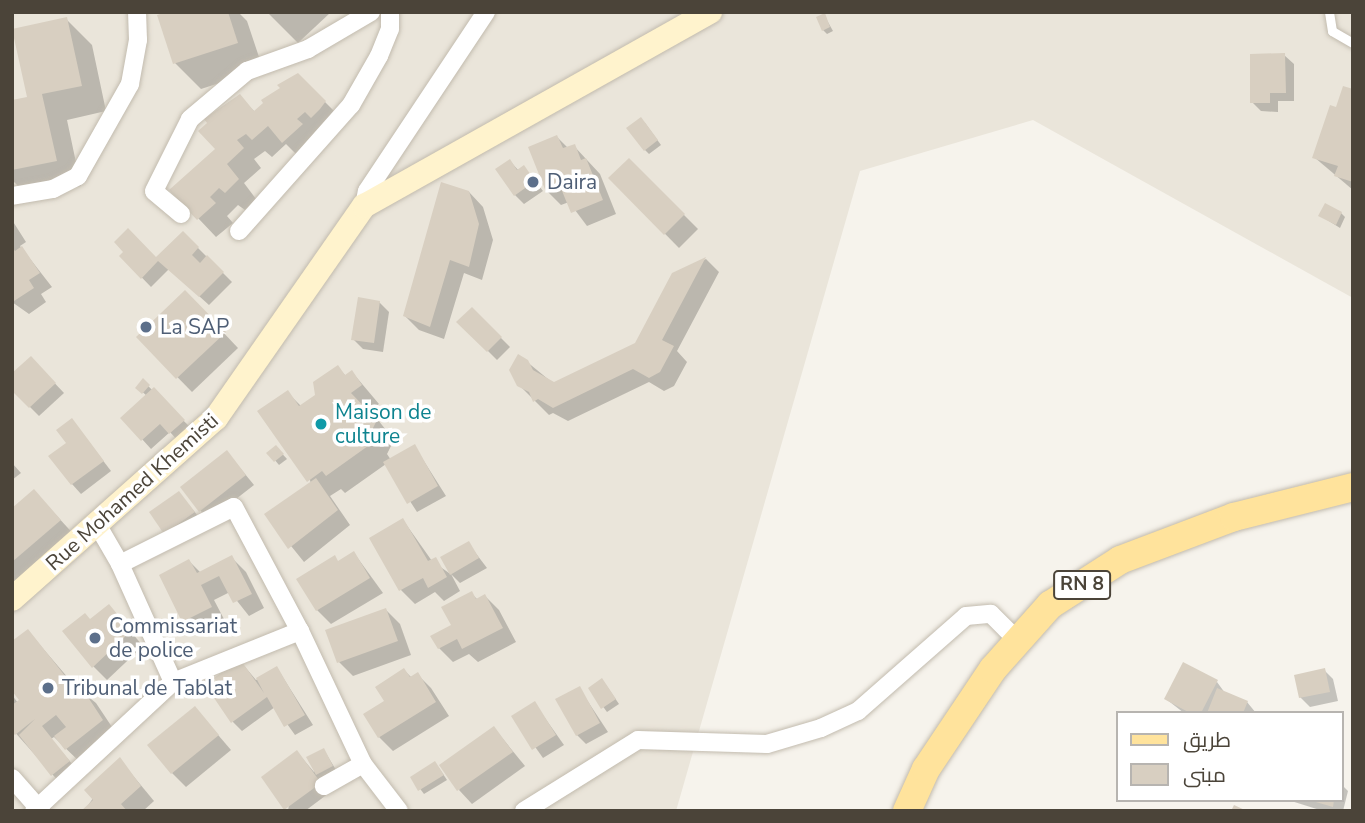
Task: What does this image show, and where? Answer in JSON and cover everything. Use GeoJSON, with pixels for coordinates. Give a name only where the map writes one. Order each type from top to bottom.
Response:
{"type":"FeatureCollection","features":[{"type":"Feature","properties":{"kind":"main road"},"geometry":{"type":"LineString","coordinates":[[364,206],[702,14]]}},
{"type":"Feature","properties":{"kind":"main road","name":"Rue Mohamed Khemisti"},"geometry":{"type":"LineString","coordinates":[[12,599],[98,526],[216,418],[364,206]]}},
{"type":"Feature","properties":{"kind":"main road","name":"RN 8"},"geometry":{"type":"LineString","coordinates":[[907,811],[926,769],[993,669],[1050,605],[1119,560],[1234,517],[1353,487]]}},
{"type":"Feature","properties":{"kind":"street"},"geometry":{"type":"LineString","coordinates":[[12,196],[53,189],[78,176],[130,84],[138,40],[137,12]]}},
{"type":"Feature","properties":{"kind":"street"},"geometry":{"type":"LineString","coordinates":[[181,214],[154,191],[190,119],[247,71],[308,48],[371,12]]}},
{"type":"Feature","properties":{"kind":"street"},"geometry":{"type":"LineString","coordinates":[[239,231],[351,105],[379,56],[390,29],[390,12]]}},
{"type":"Feature","properties":{"kind":"street"},"geometry":{"type":"LineString","coordinates":[[364,206],[367,191],[486,12]]}},
{"type":"Feature","properties":{"kind":"street"},"geometry":{"type":"LineString","coordinates":[[120,564],[234,507],[300,631],[363,764],[399,811]]}},
{"type":"Feature","properties":{"kind":"street"},"geometry":{"type":"LineString","coordinates":[[98,526],[120,564],[173,682]]}},
{"type":"Feature","properties":{"kind":"street"},"geometry":{"type":"LineString","coordinates":[[524,811],[638,740],[767,744],[821,728],[858,711],[966,616],[991,614],[1018,641]]}},
{"type":"Feature","properties":{"kind":"street"},"geometry":{"type":"LineString","coordinates":[[12,778],[38,810],[173,682],[300,631]]}},
{"type":"Feature","properties":{"kind":"street"},"geometry":{"type":"LineString","coordinates":[[324,786],[363,764]]}},
{"type":"Feature","properties":{"kind":"lane"},"geometry":{"type":"LineString","coordinates":[[1329,12],[1332,31],[1353,43]]}},
{"type":"Feature","properties":{"kind":"shaded area"},"geometry":{"type":"Polygon","coordinates":[[[12,12],[1353,12],[1353,298],[1033,120],[860,171],[676,811],[12,811],[12,12]]]}},
{"type":"Feature","properties":{"kind":"building"},"geometry":{"type":"Polygon","coordinates":[[[166,12],[228,12],[238,43],[173,64],[157,15],[166,12]]]}},
{"type":"Feature","properties":{"kind":"building"},"geometry":{"type":"Polygon","coordinates":[[[825,13],[830,27],[822,31],[816,17],[825,13]]]}},
{"type":"Feature","properties":{"kind":"building"},"geometry":{"type":"Polygon","coordinates":[[[67,17],[82,86],[42,94],[57,161],[12,170],[12,100],[27,97],[12,29],[67,17]]]}},
{"type":"Feature","properties":{"kind":"building"},"geometry":{"type":"Polygon","coordinates":[[[1285,53],[1286,93],[1270,93],[1270,103],[1250,103],[1250,54],[1285,53]]]}},
{"type":"Feature","properties":{"kind":"building"},"geometry":{"type":"Polygon","coordinates":[[[298,73],[326,101],[311,118],[305,112],[297,119],[303,124],[282,143],[268,126],[252,140],[246,134],[237,140],[244,148],[227,164],[239,179],[225,193],[219,188],[210,197],[216,203],[197,220],[169,190],[215,149],[198,131],[207,123],[204,119],[240,94],[254,111],[263,103],[261,100],[280,88],[277,85],[298,73]]]}},
{"type":"Feature","properties":{"kind":"building"},"geometry":{"type":"Polygon","coordinates":[[[1343,86],[1353,89],[1353,182],[1334,176],[1338,166],[1312,158],[1330,105],[1336,107],[1343,86]]]}},
{"type":"Feature","properties":{"kind":"building"},"geometry":{"type":"Polygon","coordinates":[[[641,117],[658,140],[644,151],[626,128],[641,117]]]}},
{"type":"Feature","properties":{"kind":"building"},"geometry":{"type":"Polygon","coordinates":[[[557,135],[563,148],[575,144],[581,160],[586,158],[603,200],[571,213],[560,186],[546,192],[528,147],[557,135]]]}},
{"type":"Feature","properties":{"kind":"building"},"geometry":{"type":"Polygon","coordinates":[[[629,158],[685,214],[664,235],[608,178],[629,158]]]}},
{"type":"Feature","properties":{"kind":"building"},"geometry":{"type":"Polygon","coordinates":[[[510,159],[517,170],[524,165],[535,181],[514,196],[495,169],[510,159]]]}},
{"type":"Feature","properties":{"kind":"building"},"geometry":{"type":"Polygon","coordinates":[[[441,182],[469,191],[479,224],[469,267],[450,260],[430,327],[403,316],[441,182]]]}},
{"type":"Feature","properties":{"kind":"building"},"geometry":{"type":"Polygon","coordinates":[[[1325,203],[1342,212],[1336,225],[1318,216],[1325,203]]]}},
{"type":"Feature","properties":{"kind":"building"},"geometry":{"type":"Polygon","coordinates":[[[128,228],[156,257],[183,231],[199,247],[192,255],[200,263],[207,255],[224,272],[199,297],[158,261],[141,279],[119,256],[123,252],[114,242],[128,228]]]}},
{"type":"Feature","properties":{"kind":"building"},"geometry":{"type":"Polygon","coordinates":[[[22,246],[40,273],[29,280],[34,288],[14,301],[12,247],[15,251],[22,246]]]}},
{"type":"Feature","properties":{"kind":"building"},"geometry":{"type":"Polygon","coordinates":[[[706,257],[662,340],[674,346],[660,372],[649,378],[633,369],[553,408],[538,399],[533,402],[529,392],[517,386],[509,370],[518,354],[528,360],[533,370],[554,382],[635,343],[672,273],[706,257]]]}},
{"type":"Feature","properties":{"kind":"building"},"geometry":{"type":"Polygon","coordinates":[[[185,290],[226,332],[176,379],[136,337],[185,290]]]}},
{"type":"Feature","properties":{"kind":"building"},"geometry":{"type":"Polygon","coordinates":[[[358,297],[380,301],[374,343],[351,340],[358,297]]]}},
{"type":"Feature","properties":{"kind":"building"},"geometry":{"type":"Polygon","coordinates":[[[472,307],[502,337],[487,352],[456,322],[472,307]]]}},
{"type":"Feature","properties":{"kind":"building"},"geometry":{"type":"Polygon","coordinates":[[[31,356],[56,383],[29,408],[12,391],[12,373],[31,356]]]}},
{"type":"Feature","properties":{"kind":"building","name":"Maison de culture"},"geometry":{"type":"Polygon","coordinates":[[[338,365],[345,375],[352,370],[362,385],[351,393],[377,420],[370,434],[375,441],[326,476],[322,471],[307,482],[257,411],[288,390],[299,406],[315,395],[313,382],[338,365]]]}},
{"type":"Feature","properties":{"kind":"building"},"geometry":{"type":"Polygon","coordinates":[[[143,378],[150,385],[142,394],[135,388],[143,378]]]}},
{"type":"Feature","properties":{"kind":"building"},"geometry":{"type":"Polygon","coordinates":[[[154,387],[185,420],[169,434],[160,424],[141,441],[120,418],[154,387]]]}},
{"type":"Feature","properties":{"kind":"building"},"geometry":{"type":"Polygon","coordinates":[[[72,418],[104,461],[71,485],[48,456],[66,443],[56,430],[72,418]]]}},
{"type":"Feature","properties":{"kind":"building"},"geometry":{"type":"Polygon","coordinates":[[[415,444],[438,486],[407,504],[383,462],[415,444]]]}},
{"type":"Feature","properties":{"kind":"building"},"geometry":{"type":"Polygon","coordinates":[[[276,445],[284,454],[274,462],[266,453],[276,445]]]}},
{"type":"Feature","properties":{"kind":"building"},"geometry":{"type":"Polygon","coordinates":[[[227,450],[246,475],[199,512],[180,487],[227,450]]]}},
{"type":"Feature","properties":{"kind":"building"},"geometry":{"type":"Polygon","coordinates":[[[316,478],[338,510],[288,549],[264,514],[316,478]]]}},
{"type":"Feature","properties":{"kind":"building"},"geometry":{"type":"Polygon","coordinates":[[[34,489],[61,520],[12,562],[12,508],[34,489]]]}},
{"type":"Feature","properties":{"kind":"building"},"geometry":{"type":"Polygon","coordinates":[[[179,491],[195,512],[164,534],[149,512],[179,491]]]}},
{"type":"Feature","properties":{"kind":"building"},"geometry":{"type":"Polygon","coordinates":[[[403,518],[428,561],[436,557],[447,577],[428,588],[423,578],[399,591],[369,538],[403,518]]]}},
{"type":"Feature","properties":{"kind":"building"},"geometry":{"type":"Polygon","coordinates":[[[469,541],[479,558],[450,575],[440,557],[469,541]]]}},
{"type":"Feature","properties":{"kind":"building"},"geometry":{"type":"Polygon","coordinates":[[[354,551],[370,578],[316,611],[296,579],[335,555],[338,561],[354,551]]]}},
{"type":"Feature","properties":{"kind":"building"},"geometry":{"type":"Polygon","coordinates":[[[232,555],[252,594],[233,603],[219,576],[201,585],[212,607],[182,622],[159,575],[189,559],[197,573],[232,555]]]}},
{"type":"Feature","properties":{"kind":"building"},"geometry":{"type":"Polygon","coordinates":[[[472,591],[476,599],[485,594],[503,628],[462,649],[457,639],[438,649],[430,636],[451,625],[441,607],[472,591]]]}},
{"type":"Feature","properties":{"kind":"building","name":"Commissariat de police"},"geometry":{"type":"Polygon","coordinates":[[[109,604],[131,631],[92,668],[62,631],[85,613],[90,619],[109,604]]]}},
{"type":"Feature","properties":{"kind":"building"},"geometry":{"type":"Polygon","coordinates":[[[386,608],[398,641],[337,663],[325,630],[386,608]]]}},
{"type":"Feature","properties":{"kind":"building","name":"Tribunal de Tablat"},"geometry":{"type":"Polygon","coordinates":[[[28,629],[73,686],[78,682],[103,720],[65,750],[54,736],[66,727],[56,715],[42,726],[70,761],[51,776],[19,735],[35,719],[15,735],[12,732],[12,705],[19,700],[12,691],[12,641],[28,629]]]}},
{"type":"Feature","properties":{"kind":"building"},"geometry":{"type":"Polygon","coordinates":[[[240,659],[264,693],[256,678],[277,666],[305,715],[284,727],[267,697],[231,723],[212,695],[221,689],[214,678],[240,659]]]}},
{"type":"Feature","properties":{"kind":"building"},"geometry":{"type":"Polygon","coordinates":[[[1183,662],[1218,680],[1202,711],[1186,711],[1164,699],[1183,662]]]}},
{"type":"Feature","properties":{"kind":"building"},"geometry":{"type":"Polygon","coordinates":[[[404,668],[410,677],[418,672],[436,702],[378,738],[363,714],[384,701],[375,687],[404,668]]]}},
{"type":"Feature","properties":{"kind":"building"},"geometry":{"type":"Polygon","coordinates":[[[1325,668],[1330,692],[1299,698],[1294,675],[1325,668]]]}},
{"type":"Feature","properties":{"kind":"building"},"geometry":{"type":"Polygon","coordinates":[[[602,678],[616,699],[601,709],[588,688],[602,678]]]}},
{"type":"Feature","properties":{"kind":"building"},"geometry":{"type":"Polygon","coordinates":[[[580,686],[600,723],[576,736],[555,699],[580,686]]]}},
{"type":"Feature","properties":{"kind":"building"},"geometry":{"type":"Polygon","coordinates":[[[1217,688],[1248,701],[1244,711],[1208,711],[1217,688]]]}},
{"type":"Feature","properties":{"kind":"building"},"geometry":{"type":"Polygon","coordinates":[[[535,701],[556,735],[532,750],[511,716],[535,701]]]}},
{"type":"Feature","properties":{"kind":"building"},"geometry":{"type":"Polygon","coordinates":[[[195,706],[219,735],[171,774],[147,745],[195,706]]]}},
{"type":"Feature","properties":{"kind":"building"},"geometry":{"type":"Polygon","coordinates":[[[494,726],[513,752],[457,791],[439,765],[494,726]]]}},
{"type":"Feature","properties":{"kind":"building"},"geometry":{"type":"Polygon","coordinates":[[[324,748],[333,766],[316,775],[306,757],[324,748]]]}},
{"type":"Feature","properties":{"kind":"building"},"geometry":{"type":"Polygon","coordinates":[[[297,750],[321,783],[284,810],[261,777],[297,750]]]}},
{"type":"Feature","properties":{"kind":"building"},"geometry":{"type":"Polygon","coordinates":[[[120,757],[141,786],[121,804],[127,811],[81,811],[93,800],[84,790],[120,757]]]}},
{"type":"Feature","properties":{"kind":"building"},"geometry":{"type":"Polygon","coordinates":[[[435,761],[444,775],[418,791],[410,777],[435,761]]]}},
{"type":"Feature","properties":{"kind":"building"},"geometry":{"type":"Polygon","coordinates":[[[1316,802],[1334,802],[1333,807],[1316,802]]]}},
{"type":"Feature","properties":{"kind":"building"},"geometry":{"type":"Polygon","coordinates":[[[1234,805],[1247,811],[1231,811],[1234,805]]]}},
{"type":"Feature","properties":{"kind":"place","name":"Daira"},"geometry":{"type":"Point","coordinates":[533,182]}},
{"type":"Feature","properties":{"kind":"place","name":"La SAP"},"geometry":{"type":"Point","coordinates":[146,327]}},
{"type":"Feature","properties":{"kind":"place","name":"Maison de culture"},"geometry":{"type":"Point","coordinates":[321,424]}},
{"type":"Feature","properties":{"kind":"place","name":"Commissariat de police"},"geometry":{"type":"Point","coordinates":[95,638]}},
{"type":"Feature","properties":{"kind":"place","name":"Tribunal de Tablat"},"geometry":{"type":"Point","coordinates":[48,688]}}]}
